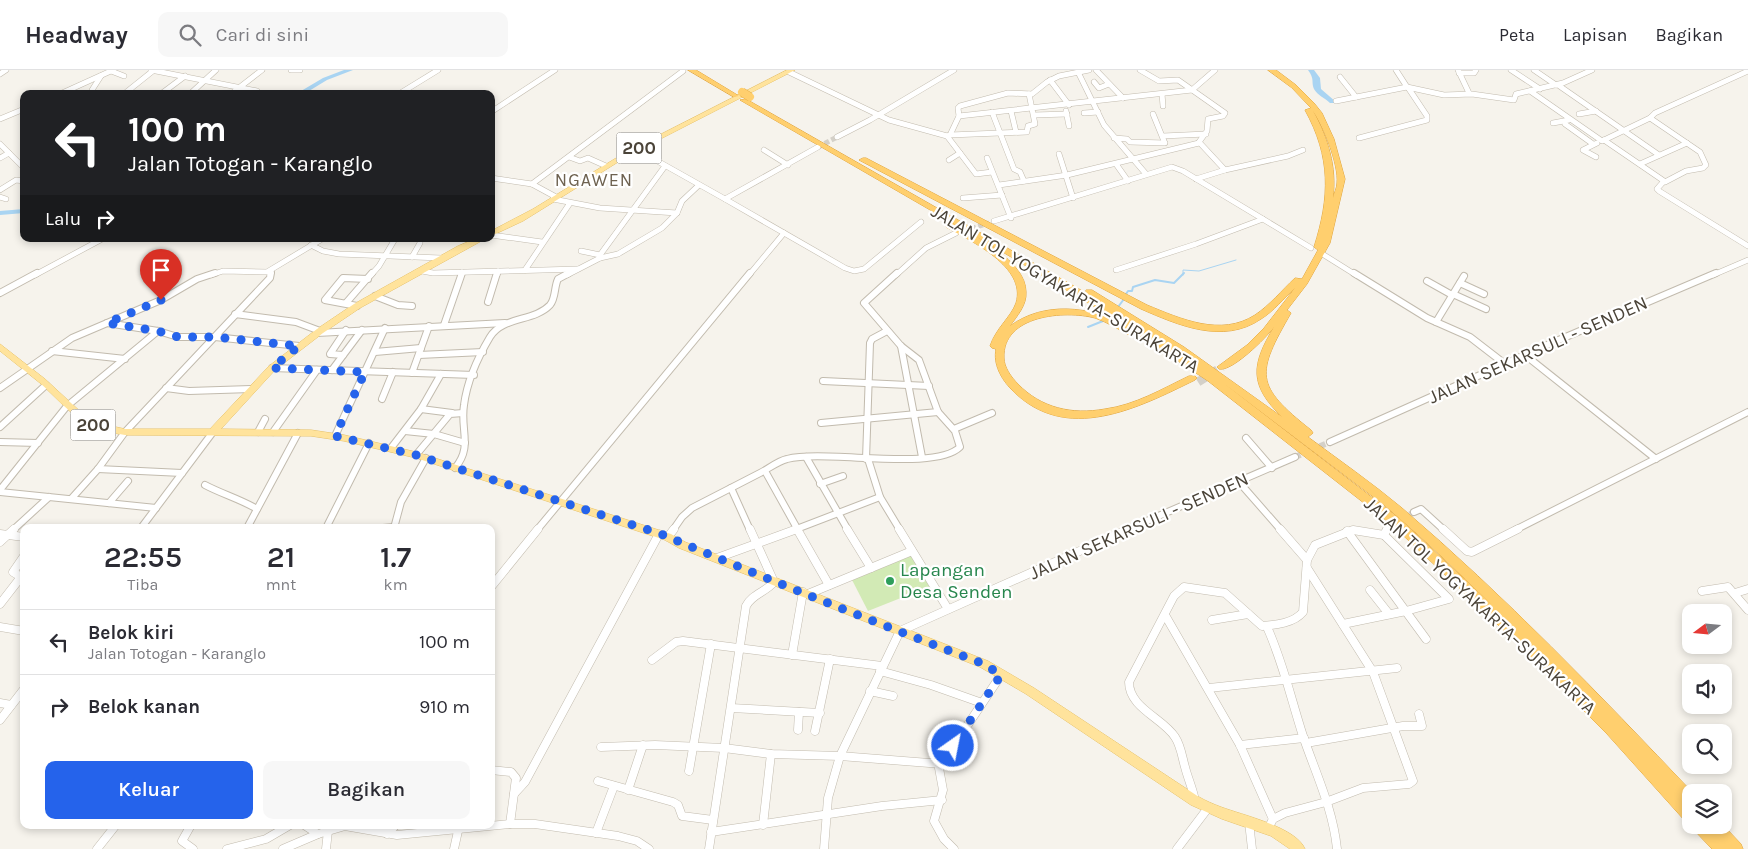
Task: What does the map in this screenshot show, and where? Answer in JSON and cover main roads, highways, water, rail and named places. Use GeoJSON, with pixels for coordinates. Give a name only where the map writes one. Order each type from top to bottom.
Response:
{"type":"FeatureCollection","features":[{"type":"Feature","properties":{"kind":"highway","name":"JALAN TOL YOGYAKARTA–SURAKARTA"},"geometry":{"type":"LineString","coordinates":[[704,70],[739,94]]}},
{"type":"Feature","properties":{"kind":"highway"},"geometry":{"type":"LineString","coordinates":[[1264,70],[1293,90],[1314,116],[1323,141],[1330,173],[1329,211],[1320,240],[1262,358],[1261,378],[1264,387],[1273,401],[1294,422],[1409,514]]}},
{"type":"Feature","properties":{"kind":"highway"},"geometry":{"type":"LineString","coordinates":[[1219,365],[1262,326],[1301,281],[1326,243],[1341,176],[1324,121],[1302,92],[1271,70]]}},
{"type":"Feature","properties":{"kind":"highway","name":"JALAN TOL YOGYAKARTA–SURAKARTA"},"geometry":{"type":"LineString","coordinates":[[687,71],[747,98],[850,153],[1128,314],[1219,375],[1409,514],[1682,807]]}},
{"type":"Feature","properties":{"kind":"highway","name":"JALAN TOL YOGYAKARTA–SURAKARTA"},"geometry":{"type":"LineString","coordinates":[[747,98],[804,134],[1124,320],[1204,374],[1396,522],[1497,610]]}},
{"type":"Feature","properties":{"kind":"highway"},"geometry":{"type":"LineString","coordinates":[[804,134],[992,252],[1016,272],[1022,283],[1022,298],[1020,305],[1001,330],[993,355],[995,366],[1003,382],[1013,395],[1028,408],[1044,415],[1061,419],[1101,419],[1123,415],[1195,380],[1120,410],[1092,414],[1060,413],[1032,403],[1009,380],[999,357],[1002,342],[1008,332],[1022,322],[1050,313],[1078,312],[1113,322],[1136,335],[1330,470]]}},
{"type":"Feature","properties":{"kind":"highway"},"geometry":{"type":"LineString","coordinates":[[850,153],[1144,306],[1189,325],[1204,329],[1236,327],[1259,316],[1301,281]]}},
{"type":"Feature","properties":{"kind":"highway","name":"JALAN TOL YOGYAKARTA–SURAKARTA"},"geometry":{"type":"LineString","coordinates":[[1530,643],[1619,724],[1682,791]]}},
{"type":"Feature","properties":{"kind":"highway"},"geometry":{"type":"LineString","coordinates":[[1707,834],[1721,849]]}},
{"type":"Feature","properties":{"kind":"highway"},"geometry":{"type":"LineString","coordinates":[[1722,834],[1736,849]]}},
{"type":"Feature","properties":{"kind":"main road","name":"200"},"geometry":{"type":"LineString","coordinates":[[495,232],[521,220],[636,149],[791,71]]}},
{"type":"Feature","properties":{"kind":"main road"},"geometry":{"type":"LineString","coordinates":[[213,432],[272,368],[318,332],[357,306],[441,258],[475,242]]}},
{"type":"Feature","properties":{"kind":"main road","name":"200"},"geometry":{"type":"LineString","coordinates":[[0,347],[46,385],[67,406],[96,427],[124,432],[213,432]]}},
{"type":"Feature","properties":{"kind":"main road"},"geometry":{"type":"LineString","coordinates":[[213,432],[273,432],[335,436],[391,448],[663,535],[682,545],[774,582],[984,664],[1030,692],[1195,801],[1208,808],[1249,822],[1271,823],[1296,847]]}},
{"type":"Feature","properties":{"kind":"waterway"},"geometry":{"type":"LineString","coordinates":[[306,90],[325,79],[350,70]]}},
{"type":"Feature","properties":{"kind":"waterway"},"geometry":{"type":"LineString","coordinates":[[1311,70],[1317,78],[1317,87],[1332,102]]}},
{"type":"Feature","properties":{"kind":"waterway"},"geometry":{"type":"LineString","coordinates":[[0,213],[20,211]]}},
{"type":"Feature","properties":{"kind":"waterway"},"geometry":{"type":"LineString","coordinates":[[1183,274],[1183,270],[1199,271],[1236,260]]}},
{"type":"Feature","properties":{"kind":"waterway"},"geometry":{"type":"LineString","coordinates":[[1126,294],[1128,291],[1132,291],[1133,287],[1155,280],[1174,283],[1183,274]]}},
{"type":"Feature","properties":{"kind":"waterway"},"geometry":{"type":"LineString","coordinates":[[1118,307],[1124,299]]}},
{"type":"Feature","properties":{"kind":"waterway"},"geometry":{"type":"LineString","coordinates":[[1088,327],[1103,321]]}},
{"type":"Feature","properties":{"kind":"tunnel"},"geometry":{"type":"LineString","coordinates":[[818,147],[837,137]]}},
{"type":"Feature","properties":{"kind":"tunnel"},"geometry":{"type":"LineString","coordinates":[[964,231],[989,223]]}},
{"type":"Feature","properties":{"kind":"tunnel"},"geometry":{"type":"LineString","coordinates":[[1198,382],[1222,367]]}},
{"type":"Feature","properties":{"kind":"tunnel"},"geometry":{"type":"LineString","coordinates":[[1295,457],[1330,442]]}},
{"type":"Feature","properties":{"kind":"tunnel"},"geometry":{"type":"LineString","coordinates":[[1387,529],[1414,512]]}},
{"type":"Feature","properties":{"kind":"place","name":"Lapangan Desa Senden"},"geometry":{"type":"Point","coordinates":[890,581]}},
{"type":"Feature","properties":{"kind":"district","name":"NGAWEN"},"geometry":{"type":"Point","coordinates":[594,180]}}]}
